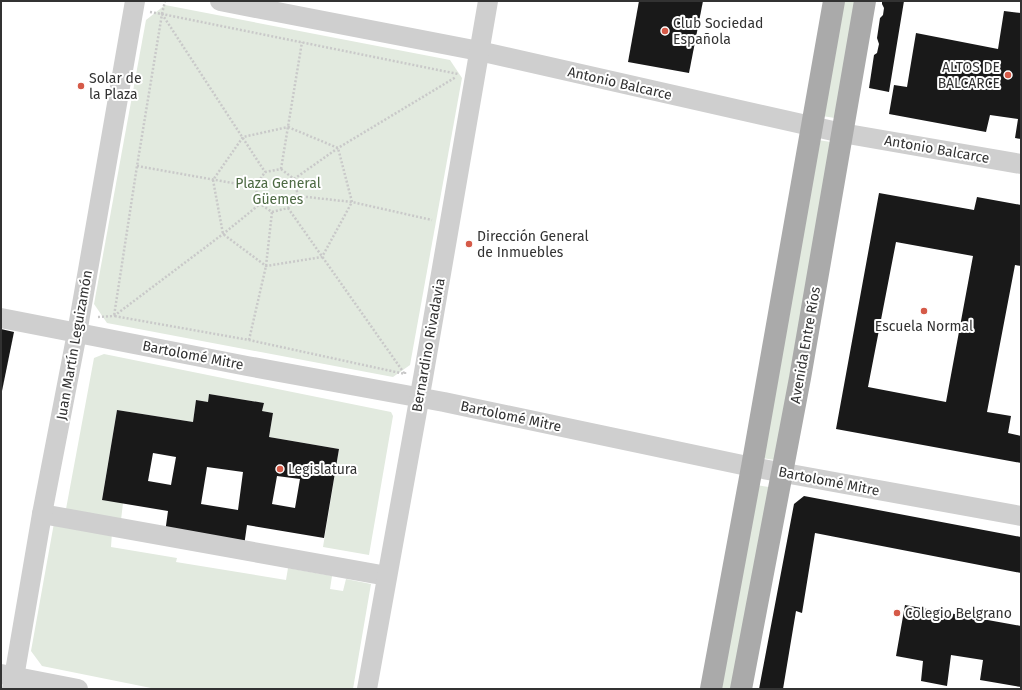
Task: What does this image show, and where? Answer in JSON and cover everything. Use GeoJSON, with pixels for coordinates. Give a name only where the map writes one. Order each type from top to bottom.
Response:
{"type":"FeatureCollection","features":[{"type":"Feature","properties":{"kind":"main road"},"geometry":{"type":"LineString","coordinates":[[711,689],[752,467],[834,1]]}},
{"type":"Feature","properties":{"kind":"main road","name":"Avenida Entre Ríos"},"geometry":{"type":"LineString","coordinates":[[741,689],[782,472],[866,1]]}},
{"type":"Feature","properties":{"kind":"street","name":"Juan Martín Leguizamón"},"geometry":{"type":"LineString","coordinates":[[9,680],[78,325],[135,1]]}},
{"type":"Feature","properties":{"kind":"street","name":"Antonio Balcarce"},"geometry":{"type":"LineString","coordinates":[[220,1],[472,49],[842,133],[1021,164]]}},
{"type":"Feature","properties":{"kind":"street","name":"Bernardino Rivadavia"},"geometry":{"type":"LineString","coordinates":[[367,689],[387,576],[412,396],[472,49],[488,1]]}},
{"type":"Feature","properties":{"kind":"street","name":"Bartolomé Mitre"},"geometry":{"type":"LineString","coordinates":[[1,318],[78,325],[255,367],[412,396],[752,467],[1021,516]]}},
{"type":"Feature","properties":{"kind":"street"},"geometry":{"type":"LineString","coordinates":[[42,514],[387,576]]}},
{"type":"Feature","properties":{"kind":"street"},"geometry":{"type":"LineString","coordinates":[[9,680],[78,689]]}},
{"type":"Feature","properties":{"kind":"path"},"geometry":{"type":"LineString","coordinates":[[114,316],[137,166],[165,1]]}},
{"type":"Feature","properties":{"kind":"path"},"geometry":{"type":"LineString","coordinates":[[162,14],[460,74]]}},
{"type":"Feature","properties":{"kind":"path"},"geometry":{"type":"LineString","coordinates":[[162,14],[243,137],[264,172]]}},
{"type":"Feature","properties":{"kind":"path"},"geometry":{"type":"LineString","coordinates":[[281,169],[302,42]]}},
{"type":"Feature","properties":{"kind":"path"},"geometry":{"type":"LineString","coordinates":[[459,82],[460,74],[472,49]]}},
{"type":"Feature","properties":{"kind":"path"},"geometry":{"type":"LineString","coordinates":[[294,179],[338,148],[460,74]]}},
{"type":"Feature","properties":{"kind":"path"},"geometry":{"type":"LineString","coordinates":[[322,257],[266,266],[223,234],[213,180],[243,137],[288,127],[338,148]]}},
{"type":"Feature","properties":{"kind":"path"},"geometry":{"type":"LineString","coordinates":[[322,257],[352,202],[338,148]]}},
{"type":"Feature","properties":{"kind":"path"},"geometry":{"type":"LineString","coordinates":[[137,166],[254,187]]}},
{"type":"Feature","properties":{"kind":"path"},"geometry":{"type":"LineString","coordinates":[[254,187],[264,172],[281,169],[294,179],[298,196]]}},
{"type":"Feature","properties":{"kind":"path"},"geometry":{"type":"LineString","coordinates":[[254,187],[260,204],[272,212],[288,208],[298,196]]}},
{"type":"Feature","properties":{"kind":"path"},"geometry":{"type":"LineString","coordinates":[[298,196],[352,202],[432,220],[433,213]]}},
{"type":"Feature","properties":{"kind":"path"},"geometry":{"type":"LineString","coordinates":[[78,325],[114,316],[223,234],[260,204]]}},
{"type":"Feature","properties":{"kind":"path"},"geometry":{"type":"LineString","coordinates":[[288,208],[405,374],[412,396]]}},
{"type":"Feature","properties":{"kind":"path"},"geometry":{"type":"LineString","coordinates":[[249,340],[266,266],[272,212]]}},
{"type":"Feature","properties":{"kind":"path"},"geometry":{"type":"LineString","coordinates":[[114,316],[249,340],[405,374]]}},
{"type":"Feature","properties":{"kind":"path"},"geometry":{"type":"LineString","coordinates":[[405,374],[406,366]]}},
{"type":"Feature","properties":{"kind":"green space"},"geometry":{"type":"Polygon","coordinates":[[[842,1],[856,1],[835,118],[822,116],[842,1]]]}},
{"type":"Feature","properties":{"kind":"green space","name":"Plaza General Güemes"},"geometry":{"type":"Polygon","coordinates":[[[165,5],[450,60],[462,78],[410,365],[393,377],[107,323],[94,304],[146,20],[165,5]]]}},
{"type":"Feature","properties":{"kind":"green space"},"geometry":{"type":"Polygon","coordinates":[[[818,140],[831,142],[775,460],[762,458],[818,140]]]}},
{"type":"Feature","properties":{"kind":"green space"},"geometry":{"type":"Polygon","coordinates":[[[104,354],[391,412],[393,416],[369,555],[323,547],[339,449],[269,437],[273,413],[262,411],[264,403],[209,394],[208,402],[196,400],[193,422],[117,410],[102,499],[123,503],[121,520],[66,509],[94,358],[104,354]]]}},
{"type":"Feature","properties":{"kind":"green space"},"geometry":{"type":"Polygon","coordinates":[[[756,485],[769,487],[733,689],[720,689],[756,485]]]}},
{"type":"Feature","properties":{"kind":"green space"},"geometry":{"type":"Polygon","coordinates":[[[54,523],[112,532],[111,547],[177,558],[176,562],[286,580],[288,568],[332,576],[330,589],[343,591],[346,579],[371,584],[353,689],[156,689],[42,666],[31,651],[54,523]]]}},
{"type":"Feature","properties":{"kind":"building","name":"Club Sociedad Española"},"geometry":{"type":"Polygon","coordinates":[[[639,1],[703,1],[689,73],[628,62],[639,1]]]}},
{"type":"Feature","properties":{"kind":"building"},"geometry":{"type":"Polygon","coordinates":[[[882,1],[904,1],[889,92],[869,88],[874,55],[877,53],[879,44],[877,38],[880,18],[883,15],[884,8],[882,1]]]}},
{"type":"Feature","properties":{"kind":"building"},"geometry":{"type":"Polygon","coordinates":[[[1004,11],[1021,13],[1021,139],[1015,138],[1018,119],[990,115],[986,132],[889,114],[894,85],[907,87],[916,33],[998,49],[1004,11]]]}},
{"type":"Feature","properties":{"kind":"building"},"geometry":{"type":"Polygon","coordinates":[[[879,193],[974,210],[977,197],[1021,205],[1021,266],[1015,265],[987,412],[1011,416],[1008,433],[1021,436],[1021,463],[836,429],[879,193]],[[896,242],[868,387],[946,402],[973,256],[896,242]]]}},
{"type":"Feature","properties":{"kind":"building"},"geometry":{"type":"Polygon","coordinates":[[[1,329],[14,332],[2,391],[1,391],[1,329]]]}},
{"type":"Feature","properties":{"kind":"building","name":"Legislatura"},"geometry":{"type":"Polygon","coordinates":[[[209,394],[264,403],[262,411],[273,413],[269,437],[339,449],[324,538],[247,525],[244,546],[165,533],[168,511],[102,500],[117,410],[193,422],[196,400],[208,402],[209,394]],[[153,453],[148,481],[171,485],[176,457],[153,453]],[[207,467],[201,504],[238,510],[243,472],[207,467]],[[277,476],[272,504],[295,508],[300,479],[277,476]]]}},
{"type":"Feature","properties":{"kind":"building"},"geometry":{"type":"Polygon","coordinates":[[[804,496],[1021,537],[1021,573],[815,533],[802,613],[796,611],[783,689],[759,689],[794,504],[804,496]]]}},
{"type":"Feature","properties":{"kind":"building"},"geometry":{"type":"Polygon","coordinates":[[[905,605],[1021,626],[1021,687],[980,680],[983,660],[951,655],[947,686],[921,681],[923,661],[896,656],[905,605]]]}},
{"type":"Feature","properties":{"kind":"place","name":"Club Sociedad Española"},"geometry":{"type":"Point","coordinates":[665,31]}},
{"type":"Feature","properties":{"kind":"place","name":"ALTOS DE BALCARCE"},"geometry":{"type":"Point","coordinates":[1008,75]}},
{"type":"Feature","properties":{"kind":"place","name":"Solar de la Plaza"},"geometry":{"type":"Point","coordinates":[81,86]}},
{"type":"Feature","properties":{"kind":"place","name":"Dirección General de Inmuebles"},"geometry":{"type":"Point","coordinates":[469,244]}},
{"type":"Feature","properties":{"kind":"place","name":"Escuela Normal"},"geometry":{"type":"Point","coordinates":[924,311]}},
{"type":"Feature","properties":{"kind":"place","name":"Legislatura"},"geometry":{"type":"Point","coordinates":[280,469]}},
{"type":"Feature","properties":{"kind":"place","name":"Colegio Belgrano"},"geometry":{"type":"Point","coordinates":[897,613]}}]}
